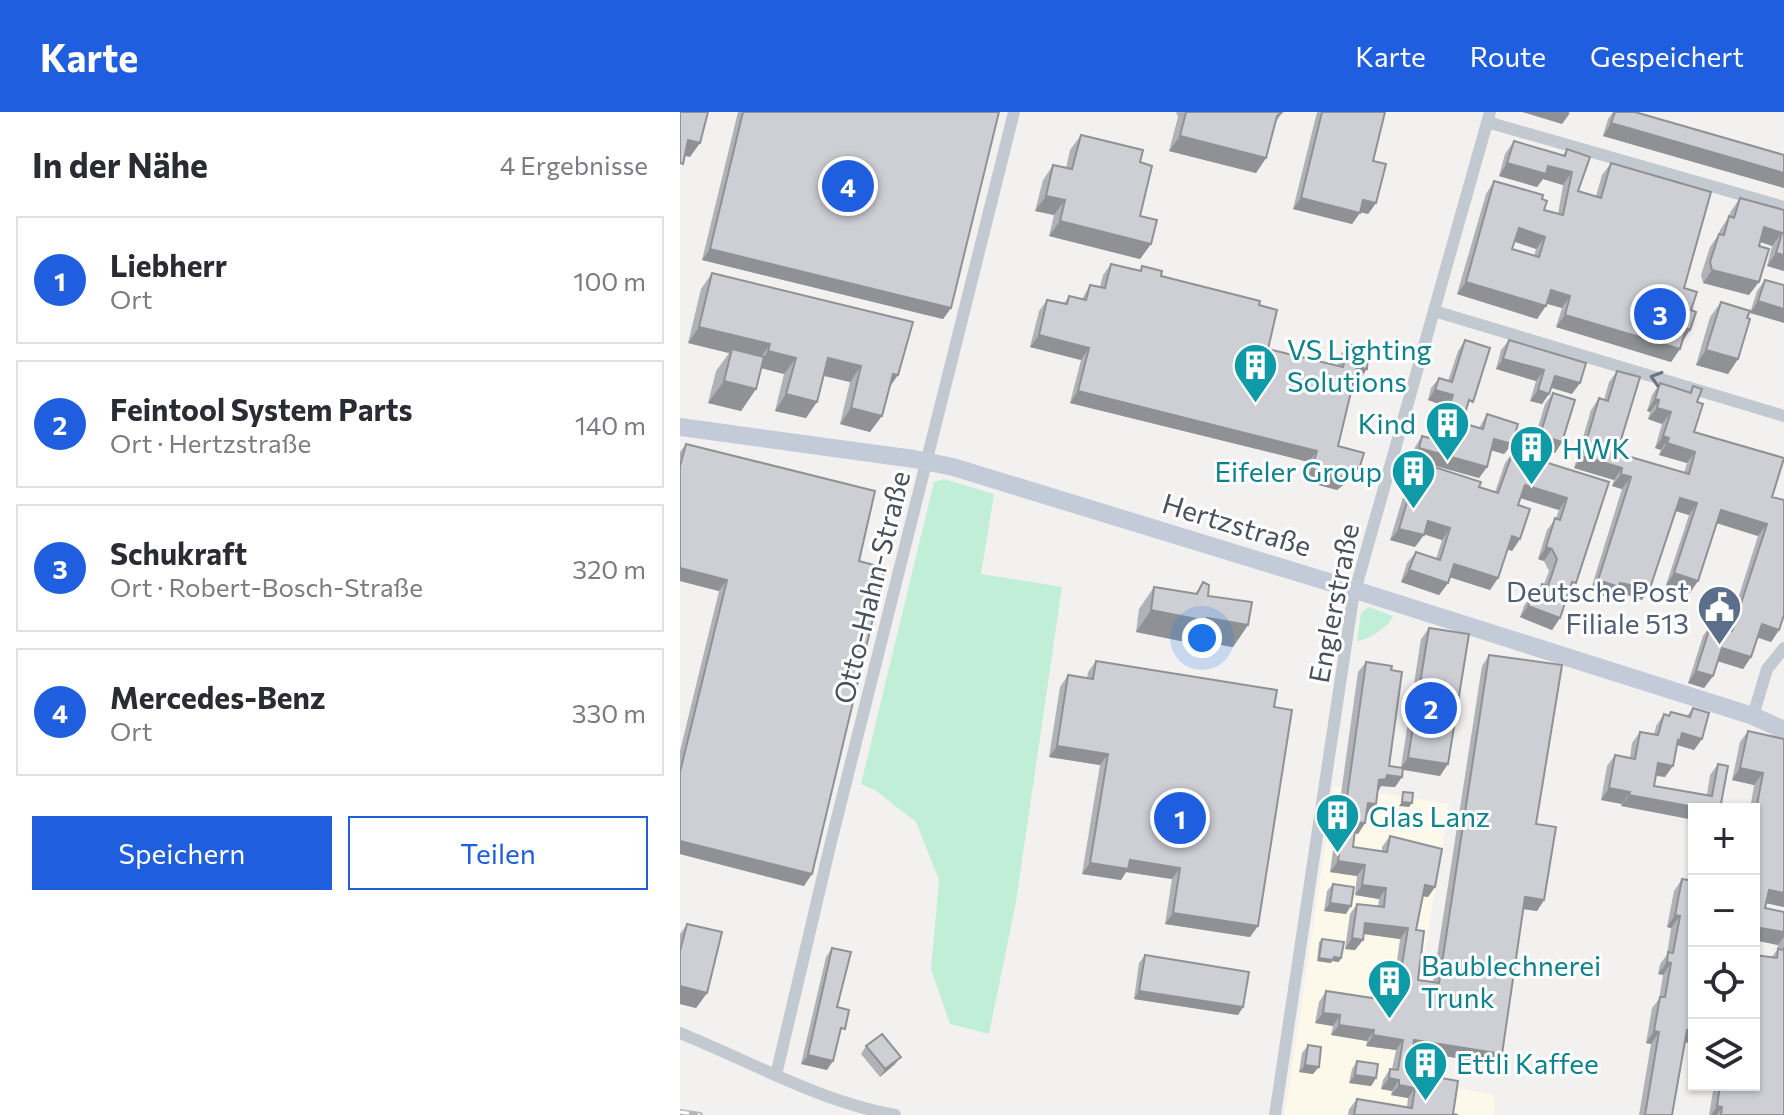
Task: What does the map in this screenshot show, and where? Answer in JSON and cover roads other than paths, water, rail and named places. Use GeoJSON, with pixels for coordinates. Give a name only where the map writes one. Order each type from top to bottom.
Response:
{"type":"FeatureCollection","features":[{"type":"Feature","properties":{"kind":"street","name":"Otto-Hahn-Straße"},"geometry":{"type":"LineString","coordinates":[[776,1075],[1014,112]]}},
{"type":"Feature","properties":{"kind":"street"},"geometry":{"type":"LineString","coordinates":[[1488,117],[1784,207]]}},
{"type":"Feature","properties":{"kind":"street","name":"Englerstraße"},"geometry":{"type":"LineString","coordinates":[[1275,1115],[1355,590],[1488,117]]}},
{"type":"Feature","properties":{"kind":"street"},"geometry":{"type":"LineString","coordinates":[[1434,311],[1784,416]]}},
{"type":"Feature","properties":{"kind":"street","name":"Hertzstraße"},"geometry":{"type":"LineString","coordinates":[[680,427],[927,462],[970,472],[1768,718],[1784,730]]}},
{"type":"Feature","properties":{"kind":"street"},"geometry":{"type":"LineString","coordinates":[[1768,718],[1767,669],[1784,648]]}},
{"type":"Feature","properties":{"kind":"street"},"geometry":{"type":"LineString","coordinates":[[680,1033],[815,1094],[895,1115]]}},
{"type":"Feature","properties":{"kind":"railway"},"geometry":{"type":"LineString","coordinates":[[680,1112],[700,1115]]}},
{"type":"Feature","properties":{"kind":"place","name":"Mercedes-Benz"},"geometry":{"type":"Point","coordinates":[848,186]}},
{"type":"Feature","properties":{"kind":"place","name":"Schukraft"},"geometry":{"type":"Point","coordinates":[1660,314]}},
{"type":"Feature","properties":{"kind":"place","name":"VS Lighting Solutions"},"geometry":{"type":"Point","coordinates":[1256,404]}},
{"type":"Feature","properties":{"kind":"place","name":"Kind"},"geometry":{"type":"Point","coordinates":[1447,462]}},
{"type":"Feature","properties":{"kind":"place","name":"HWK"},"geometry":{"type":"Point","coordinates":[1531,487]}},
{"type":"Feature","properties":{"kind":"place","name":"Eifeler Group"},"geometry":{"type":"Point","coordinates":[1413,510]}},
{"type":"Feature","properties":{"kind":"place","name":"Deutsche Post Filiale 513"},"geometry":{"type":"Point","coordinates":[1720,646]}},
{"type":"Feature","properties":{"kind":"place","name":"Feintool System Parts"},"geometry":{"type":"Point","coordinates":[1431,708]}},
{"type":"Feature","properties":{"kind":"place","name":"Liebherr"},"geometry":{"type":"Point","coordinates":[1180,818]}},
{"type":"Feature","properties":{"kind":"place","name":"Glas Lanz"},"geometry":{"type":"Point","coordinates":[1338,855]}},
{"type":"Feature","properties":{"kind":"place","name":"Baublechnerei Trunk"},"geometry":{"type":"Point","coordinates":[1390,1020]}},
{"type":"Feature","properties":{"kind":"place","name":"Ettli Kaffee"},"geometry":{"type":"Point","coordinates":[1425,1102]}}]}
